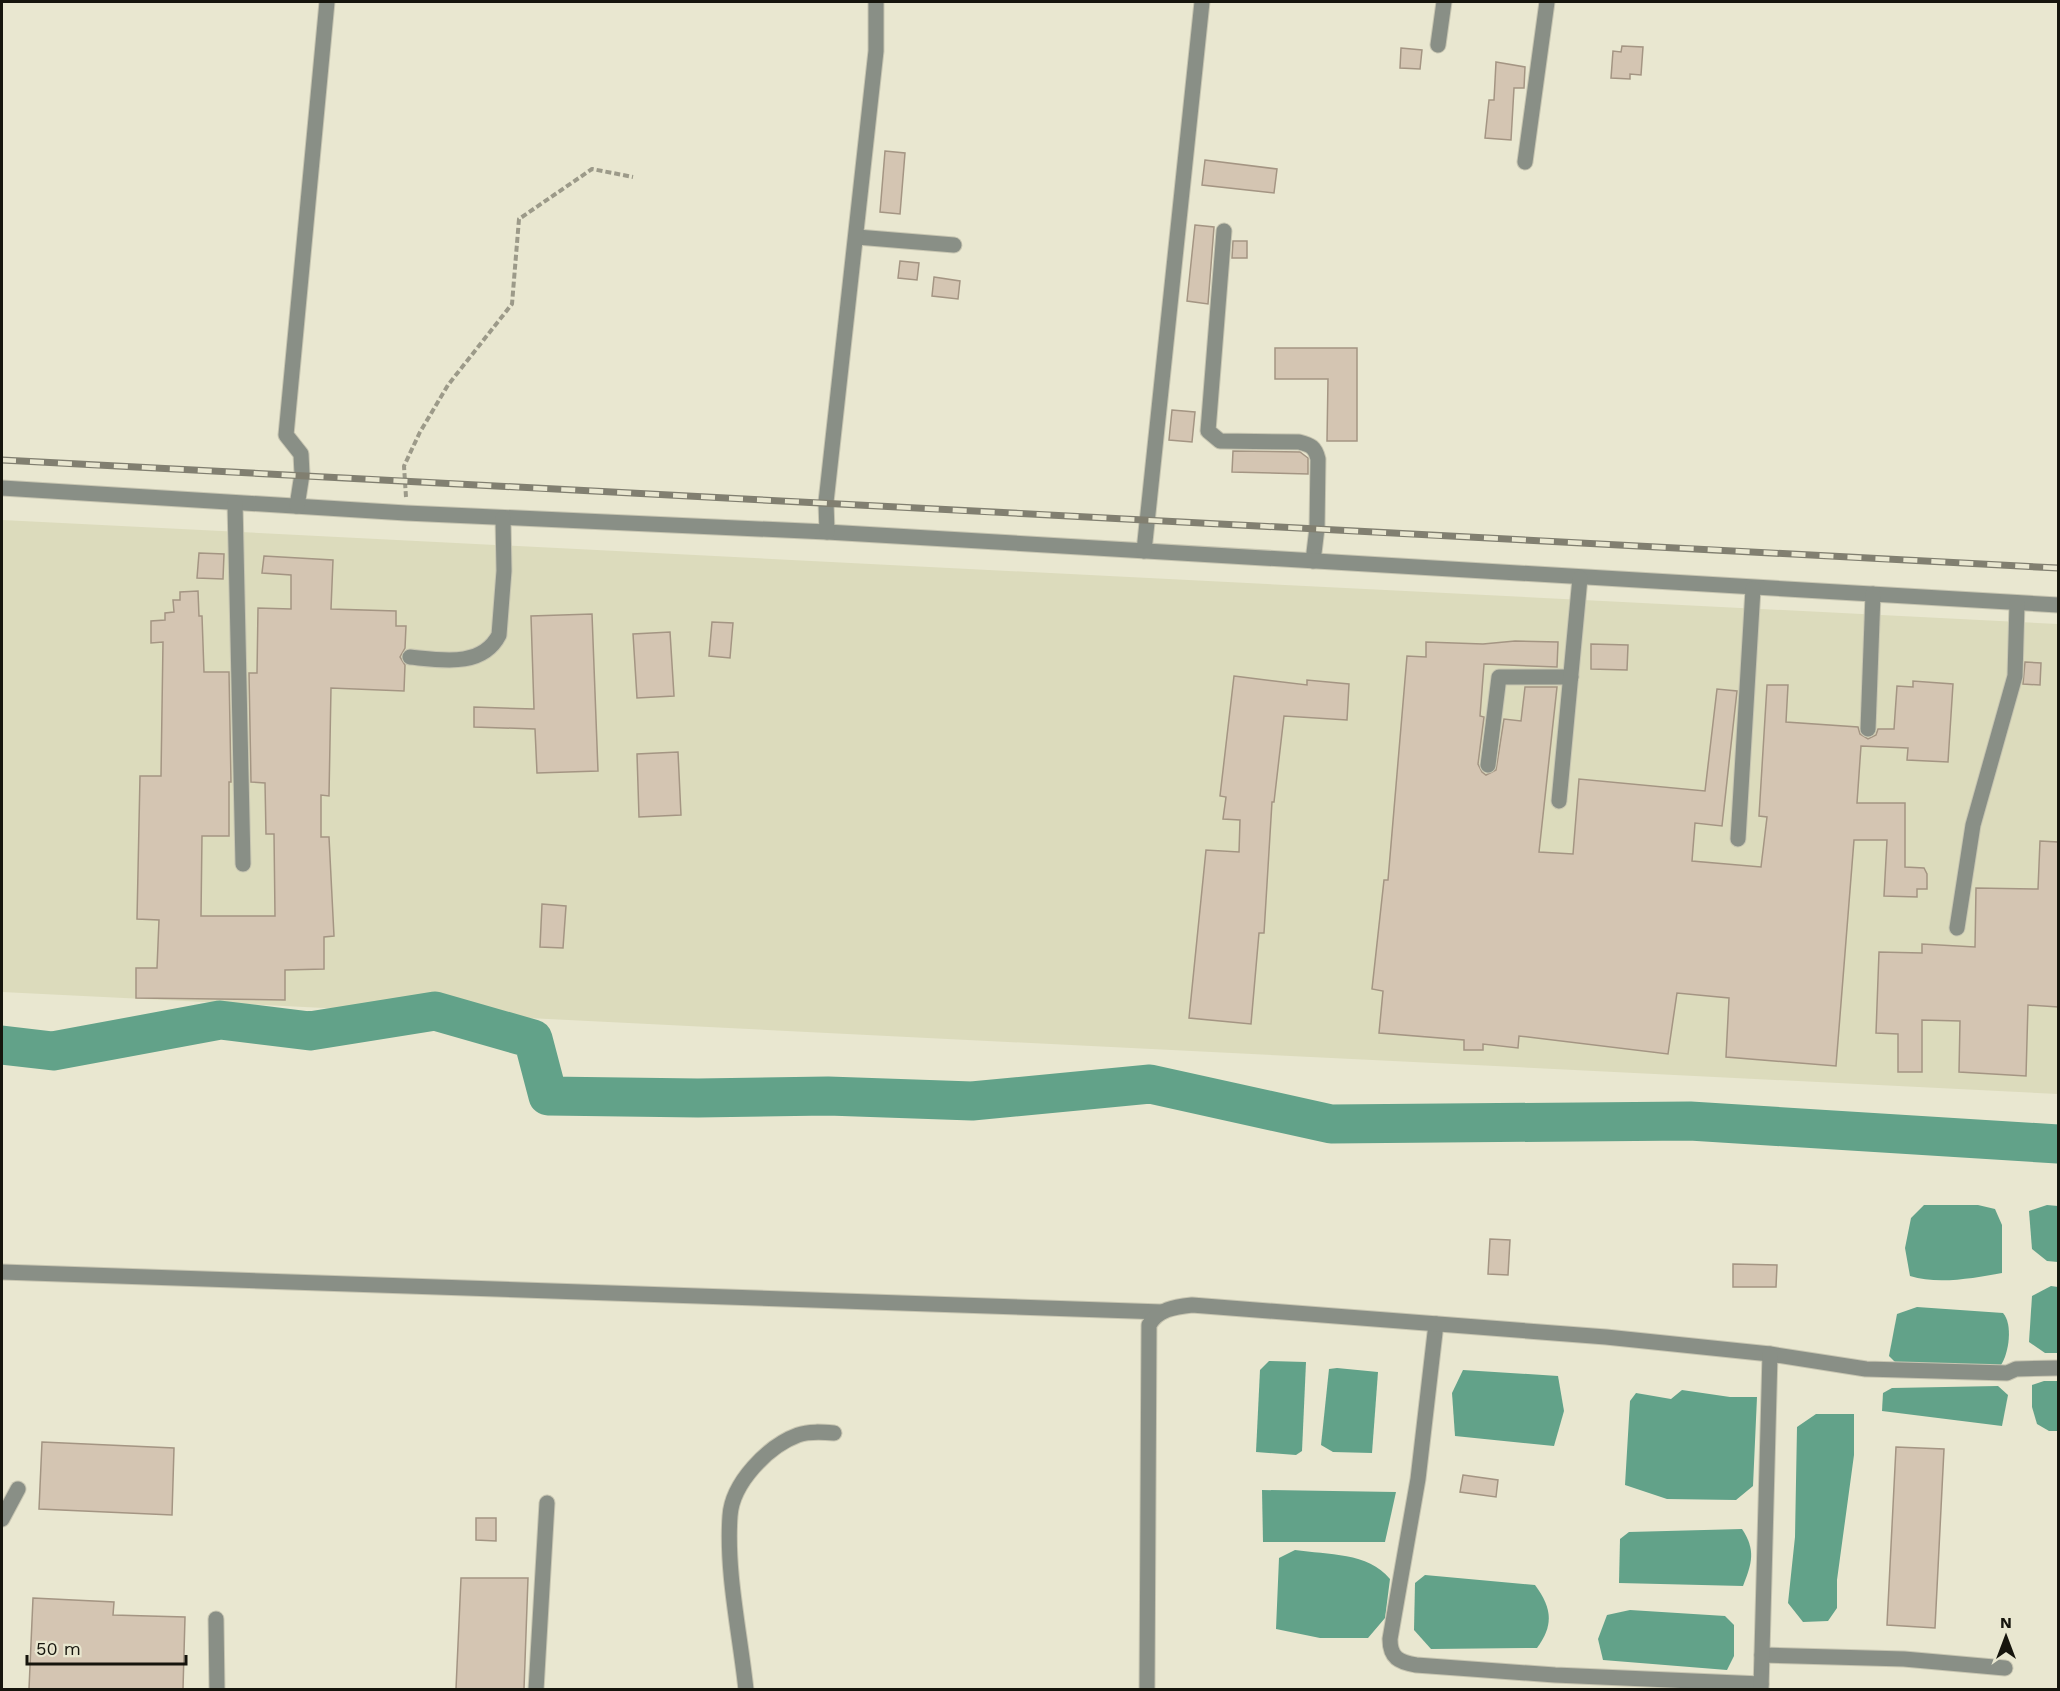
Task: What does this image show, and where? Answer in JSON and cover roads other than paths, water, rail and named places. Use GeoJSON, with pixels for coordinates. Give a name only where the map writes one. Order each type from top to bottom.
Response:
{"type":"FeatureCollection","features":[{"type":"Feature","properties":{"kind":"street"},"geometry":{"type":"LineString","coordinates":[[297,506],[302,474],[301,453],[286,435],[327,2]]}},
{"type":"Feature","properties":{"kind":"street"},"geometry":{"type":"LineString","coordinates":[[827,532],[826,502],[876,51],[876,2]]}},
{"type":"Feature","properties":{"kind":"street"},"geometry":{"type":"LineString","coordinates":[[1144,551],[1145,519],[1202,2]]}},
{"type":"Feature","properties":{"kind":"street"},"geometry":{"type":"LineString","coordinates":[[1438,45],[1444,2]]}},
{"type":"Feature","properties":{"kind":"street"},"geometry":{"type":"LineString","coordinates":[[1525,162],[1547,2]]}},
{"type":"Feature","properties":{"kind":"street"},"geometry":{"type":"LineString","coordinates":[[1224,231],[1208,431],[1220,441],[1299,442],[1310,445],[1316,450],[1318,459],[1317,528],[1313,561]]}},
{"type":"Feature","properties":{"kind":"street"},"geometry":{"type":"LineString","coordinates":[[857,237],[954,245]]}},
{"type":"Feature","properties":{"kind":"street"},"geometry":{"type":"LineString","coordinates":[[2,488],[406,513],[827,532],[2058,605]]}},
{"type":"Feature","properties":{"kind":"street"},"geometry":{"type":"LineString","coordinates":[[235,503],[243,864]]}},
{"type":"Feature","properties":{"kind":"street"},"geometry":{"type":"LineString","coordinates":[[410,657],[467,658],[481,656],[496,642],[499,635],[504,571],[502,518]]}},
{"type":"Feature","properties":{"kind":"street"},"geometry":{"type":"LineString","coordinates":[[1560,801],[1580,578]]}},
{"type":"Feature","properties":{"kind":"street"},"geometry":{"type":"LineString","coordinates":[[1738,839],[1753,588]]}},
{"type":"Feature","properties":{"kind":"street"},"geometry":{"type":"LineString","coordinates":[[1868,729],[1873,594]]}},
{"type":"Feature","properties":{"kind":"street"},"geometry":{"type":"LineString","coordinates":[[1957,928],[1973,825],[2014,676],[2017,603]]}},
{"type":"Feature","properties":{"kind":"street"},"geometry":{"type":"LineString","coordinates":[[1488,765],[1499,677],[1571,677]]}},
{"type":"Feature","properties":{"kind":"street"},"geometry":{"type":"LineString","coordinates":[[2,1272],[1162,1312],[1192,1305],[1606,1337],[1770,1354],[1866,1370],[2007,1373],[2016,1369],[2058,1368]]}},
{"type":"Feature","properties":{"kind":"street"},"geometry":{"type":"LineString","coordinates":[[1147,1689],[1149,1325],[1162,1312]]}},
{"type":"Feature","properties":{"kind":"street"},"geometry":{"type":"LineString","coordinates":[[1436,1323],[1419,1479],[1390,1639],[1390,1650],[1394,1656],[1401,1662],[1416,1665],[1761,1687],[1770,1354]]}},
{"type":"Feature","properties":{"kind":"street"},"geometry":{"type":"LineString","coordinates":[[746,1689],[732,1569],[729,1514],[734,1497],[756,1465],[774,1450],[796,1436],[834,1433]]}},
{"type":"Feature","properties":{"kind":"street"},"geometry":{"type":"LineString","coordinates":[[2,1519],[18,1489]]}},
{"type":"Feature","properties":{"kind":"street"},"geometry":{"type":"LineString","coordinates":[[536,1689],[547,1503]]}},
{"type":"Feature","properties":{"kind":"street"},"geometry":{"type":"LineString","coordinates":[[216,1619],[217,1689]]}},
{"type":"Feature","properties":{"kind":"street"},"geometry":{"type":"LineString","coordinates":[[1762,1655],[1904,1659],[2005,1668]]}},
{"type":"Feature","properties":{"kind":"waterway"},"geometry":{"type":"LineString","coordinates":[[2,1045],[53,1051],[220,1020],[310,1031],[435,1011],[533,1039],[548,1096],[698,1098],[828,1096],[972,1101],[1150,1084],[1331,1124],[1690,1121],[2058,1144]]}},
{"type":"Feature","properties":{"kind":"railway"},"geometry":{"type":"LineString","coordinates":[[2,460],[2058,568]]}}]}
